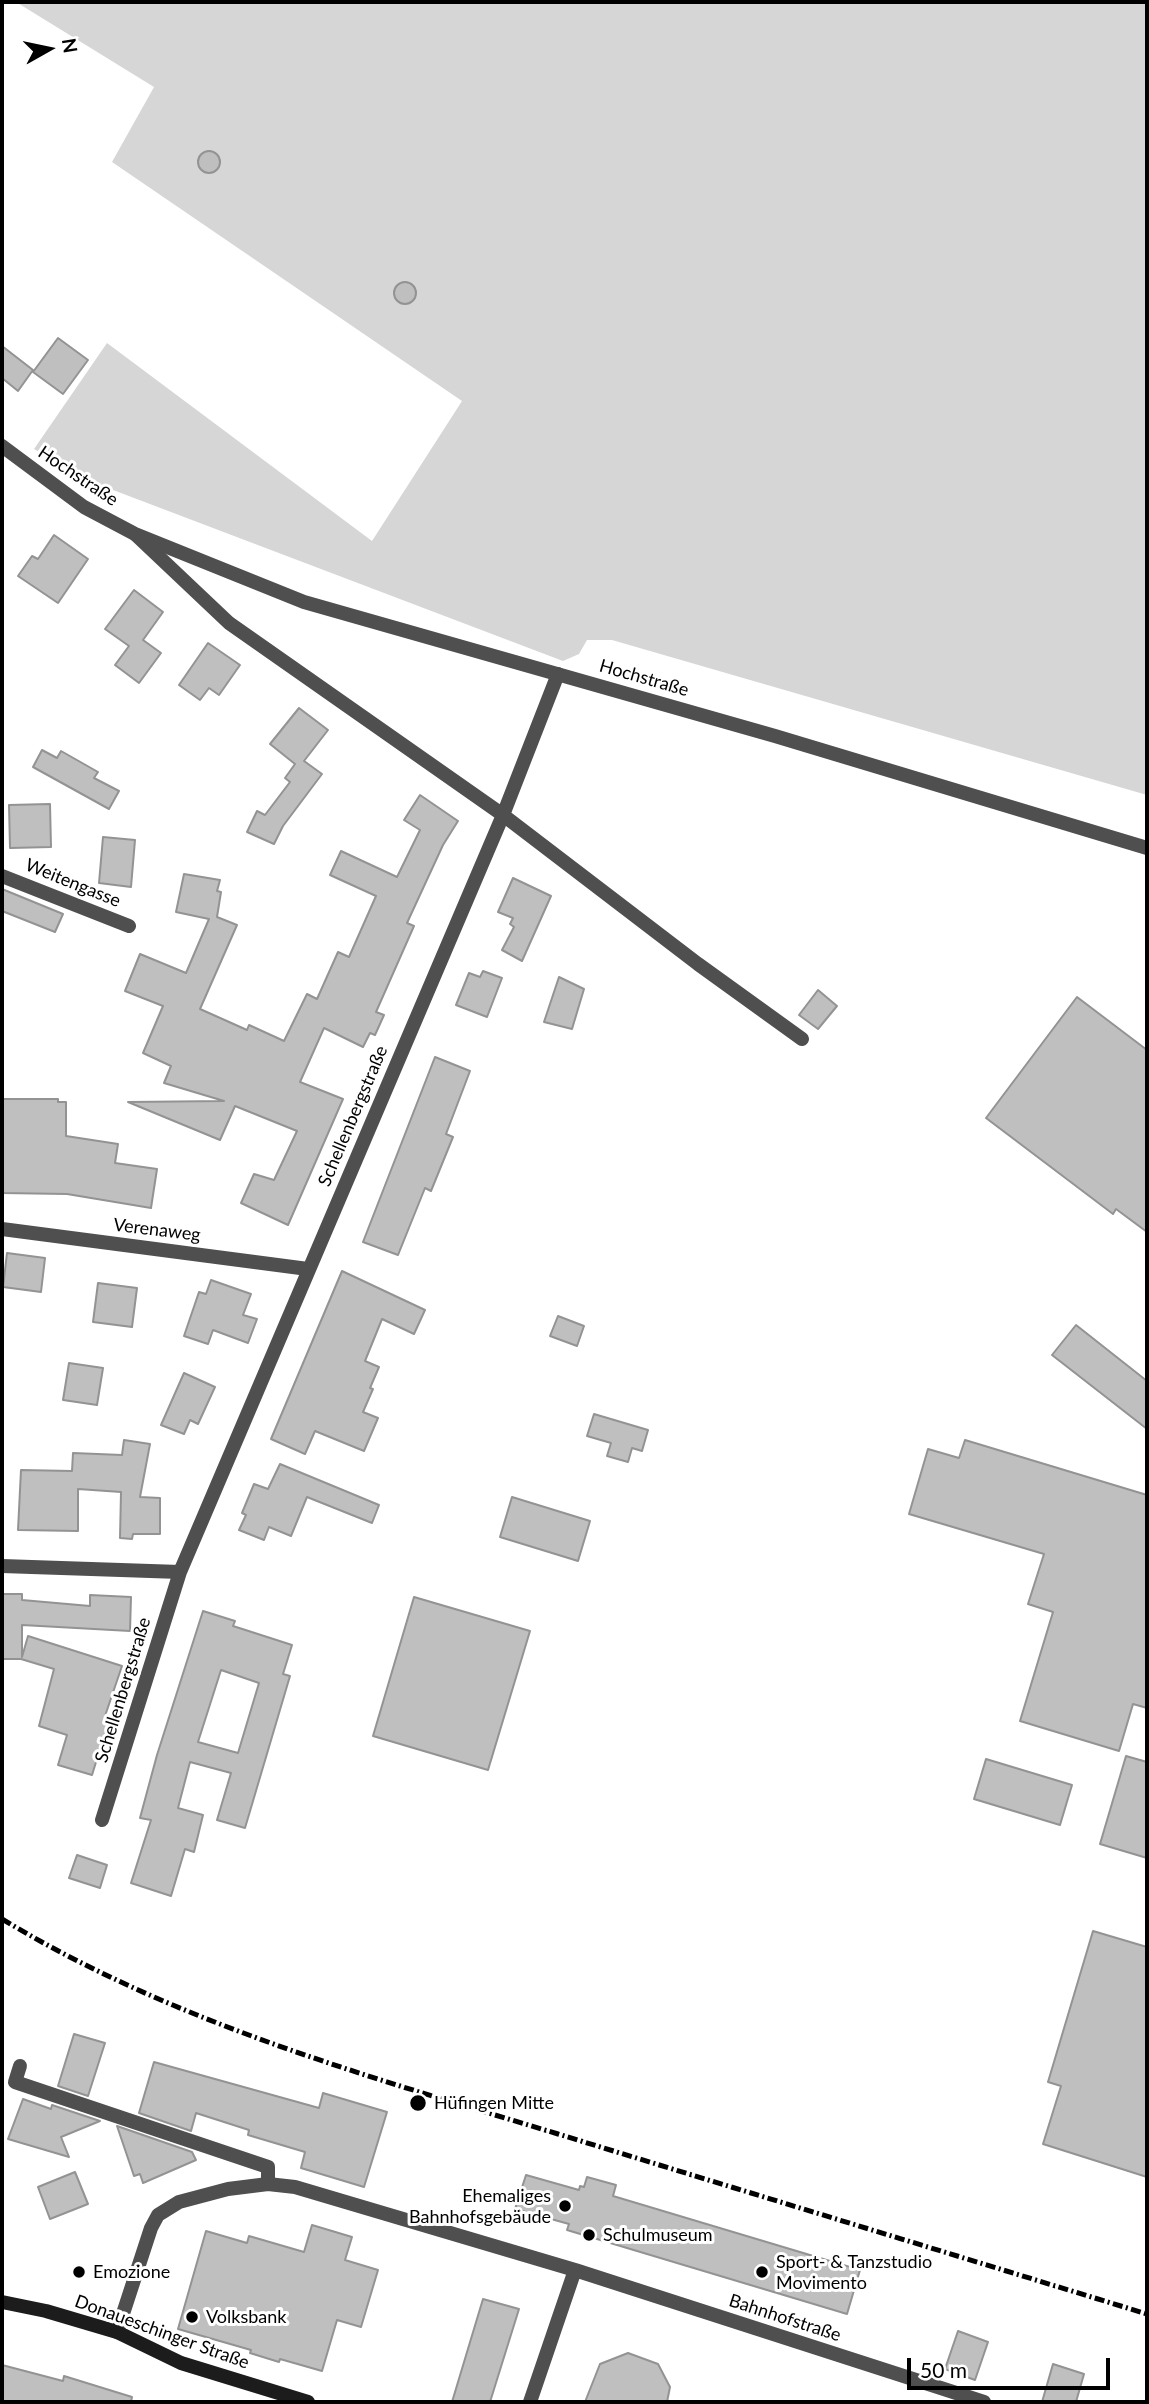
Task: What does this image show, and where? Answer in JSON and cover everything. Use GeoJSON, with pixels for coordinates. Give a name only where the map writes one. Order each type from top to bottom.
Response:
{"type":"FeatureCollection","features":[{"type":"Feature","properties":{"kind":"main road","name":"Donaueschinger Straße"},"geometry":{"type":"LineString","coordinates":[[2,2302],[46,2311],[117,2332],[181,2363],[308,2402]]}},
{"type":"Feature","properties":{"kind":"street","name":"Hochstraße"},"geometry":{"type":"LineString","coordinates":[[2,446],[84,507],[135,534],[304,602],[1147,848]]}},
{"type":"Feature","properties":{"kind":"street","name":"Hochstraße"},"geometry":{"type":"LineString","coordinates":[[135,534],[229,622],[503,815],[698,964],[802,1039]]}},
{"type":"Feature","properties":{"kind":"street","name":"Schellenbergstraße"},"geometry":{"type":"LineString","coordinates":[[103,1820],[180,1572],[503,815],[558,674]]}},
{"type":"Feature","properties":{"kind":"street","name":"Weitengasse"},"geometry":{"type":"LineString","coordinates":[[2,876],[129,926]]}},
{"type":"Feature","properties":{"kind":"street","name":"Verenaweg"},"geometry":{"type":"LineString","coordinates":[[2,1229],[308,1269]]}},
{"type":"Feature","properties":{"kind":"street"},"geometry":{"type":"LineString","coordinates":[[2,1566],[180,1572]]}},
{"type":"Feature","properties":{"kind":"street"},"geometry":{"type":"LineString","coordinates":[[20,2066],[15,2082],[268,2168],[268,2184]]}},
{"type":"Feature","properties":{"kind":"street","name":"Bahnhofstraße"},"geometry":{"type":"LineString","coordinates":[[117,2332],[151,2228],[158,2215],[179,2202],[228,2189],[268,2184],[295,2187],[575,2270],[984,2402]]}},
{"type":"Feature","properties":{"kind":"street"},"geometry":{"type":"LineString","coordinates":[[530,2402],[575,2270]]}},
{"type":"Feature","properties":{"kind":"shaded area"},"geometry":{"type":"Polygon","coordinates":[[[16,2],[1147,2],[1147,795],[612,640],[587,640],[579,654],[563,661],[92,482],[34,449],[107,343],[372,541],[462,401],[112,162],[154,87],[16,2]]]}},
{"type":"Feature","properties":{"kind":"building"},"geometry":{"type":"Polygon","coordinates":[[[209,151],[217,154],[220,162],[217,170],[209,173],[201,170],[198,162],[201,154],[209,151]]]}},
{"type":"Feature","properties":{"kind":"building"},"geometry":{"type":"Polygon","coordinates":[[[405,282],[413,285],[416,293],[413,301],[405,304],[397,301],[394,293],[397,285],[405,282]]]}},
{"type":"Feature","properties":{"kind":"building"},"geometry":{"type":"Polygon","coordinates":[[[58,338],[88,360],[63,394],[33,372],[58,338]]]}},
{"type":"Feature","properties":{"kind":"building"},"geometry":{"type":"Polygon","coordinates":[[[2,346],[33,370],[18,391],[2,378],[2,346]]]}},
{"type":"Feature","properties":{"kind":"building"},"geometry":{"type":"Polygon","coordinates":[[[54,535],[88,559],[58,603],[18,576],[32,556],[38,559],[54,535]]]}},
{"type":"Feature","properties":{"kind":"building"},"geometry":{"type":"Polygon","coordinates":[[[134,590],[163,612],[143,640],[161,653],[139,683],[115,665],[129,646],[105,629],[134,590]]]}},
{"type":"Feature","properties":{"kind":"building"},"geometry":{"type":"Polygon","coordinates":[[[208,643],[240,665],[219,695],[209,688],[200,700],[179,685],[208,643]]]}},
{"type":"Feature","properties":{"kind":"building"},"geometry":{"type":"Polygon","coordinates":[[[299,708],[328,730],[304,761],[322,774],[283,826],[274,844],[247,832],[257,811],[265,815],[290,782],[285,778],[295,764],[270,744],[299,708]]]}},
{"type":"Feature","properties":{"kind":"building"},"geometry":{"type":"Polygon","coordinates":[[[42,750],[57,758],[61,751],[98,772],[94,778],[119,791],[109,809],[33,767],[42,750]]]}},
{"type":"Feature","properties":{"kind":"building"},"geometry":{"type":"Polygon","coordinates":[[[420,795],[458,821],[443,845],[407,923],[414,926],[376,1012],[384,1015],[375,1035],[370,1033],[363,1047],[324,1028],[300,1082],[343,1099],[288,1225],[241,1203],[254,1174],[274,1180],[297,1131],[235,1106],[220,1140],[128,1102],[224,1101],[164,1083],[171,1066],[143,1053],[163,1006],[125,991],[140,954],[186,973],[209,919],[176,912],[184,874],[220,880],[217,891],[221,892],[217,917],[237,925],[200,1009],[247,1030],[249,1025],[284,1041],[307,994],[317,999],[338,952],[349,957],[376,896],[330,875],[341,851],[397,877],[420,830],[404,820],[420,795]]]}},
{"type":"Feature","properties":{"kind":"building"},"geometry":{"type":"Polygon","coordinates":[[[50,804],[51,847],[10,848],[9,805],[50,804]]]}},
{"type":"Feature","properties":{"kind":"building"},"geometry":{"type":"Polygon","coordinates":[[[103,837],[135,840],[131,887],[99,883],[103,837]]]}},
{"type":"Feature","properties":{"kind":"building"},"geometry":{"type":"Polygon","coordinates":[[[513,878],[551,896],[522,961],[502,950],[514,927],[510,924],[513,918],[498,912],[513,878]]]}},
{"type":"Feature","properties":{"kind":"building"},"geometry":{"type":"Polygon","coordinates":[[[2,889],[63,914],[55,932],[2,911],[2,889]]]}},
{"type":"Feature","properties":{"kind":"building"},"geometry":{"type":"Polygon","coordinates":[[[483,971],[502,978],[487,1017],[456,1005],[469,973],[480,977],[483,971]]]}},
{"type":"Feature","properties":{"kind":"building"},"geometry":{"type":"Polygon","coordinates":[[[559,977],[584,989],[572,1029],[544,1022],[559,977]]]}},
{"type":"Feature","properties":{"kind":"building"},"geometry":{"type":"Polygon","coordinates":[[[818,990],[837,1006],[818,1029],[799,1015],[818,990]]]}},
{"type":"Feature","properties":{"kind":"building"},"geometry":{"type":"Polygon","coordinates":[[[1077,997],[1147,1050],[1147,1232],[1116,1209],[1113,1214],[986,1118],[1077,997]]]}},
{"type":"Feature","properties":{"kind":"building"},"geometry":{"type":"Polygon","coordinates":[[[435,1057],[470,1071],[446,1134],[453,1137],[431,1191],[425,1188],[398,1255],[363,1242],[435,1057]]]}},
{"type":"Feature","properties":{"kind":"building"},"geometry":{"type":"Polygon","coordinates":[[[2,1099],[58,1099],[58,1102],[66,1102],[66,1136],[118,1144],[115,1163],[157,1169],[151,1208],[67,1194],[2,1193],[2,1099]]]}},
{"type":"Feature","properties":{"kind":"building"},"geometry":{"type":"Polygon","coordinates":[[[7,1253],[45,1258],[41,1292],[3,1287],[7,1253]]]}},
{"type":"Feature","properties":{"kind":"building"},"geometry":{"type":"Polygon","coordinates":[[[342,1271],[425,1310],[414,1334],[382,1319],[365,1361],[379,1367],[363,1412],[378,1418],[364,1451],[315,1431],[305,1454],[271,1439],[342,1271]]]}},
{"type":"Feature","properties":{"kind":"building"},"geometry":{"type":"Polygon","coordinates":[[[211,1280],[251,1294],[243,1315],[257,1319],[248,1343],[213,1330],[208,1344],[184,1336],[199,1292],[206,1294],[211,1280]]]}},
{"type":"Feature","properties":{"kind":"building"},"geometry":{"type":"Polygon","coordinates":[[[98,1283],[137,1288],[132,1327],[93,1322],[98,1283]]]}},
{"type":"Feature","properties":{"kind":"building"},"geometry":{"type":"Polygon","coordinates":[[[558,1316],[584,1326],[577,1346],[550,1336],[558,1316]]]}},
{"type":"Feature","properties":{"kind":"building"},"geometry":{"type":"Polygon","coordinates":[[[1076,1325],[1147,1381],[1147,1429],[1052,1355],[1076,1325]]]}},
{"type":"Feature","properties":{"kind":"building"},"geometry":{"type":"Polygon","coordinates":[[[69,1363],[103,1368],[97,1405],[63,1400],[69,1363]]]}},
{"type":"Feature","properties":{"kind":"building"},"geometry":{"type":"Polygon","coordinates":[[[184,1373],[215,1387],[198,1424],[190,1420],[184,1434],[161,1425],[184,1373]]]}},
{"type":"Feature","properties":{"kind":"building"},"geometry":{"type":"Polygon","coordinates":[[[594,1414],[648,1430],[642,1451],[632,1448],[628,1462],[607,1456],[611,1443],[587,1436],[594,1414]]]}},
{"type":"Feature","properties":{"kind":"building"},"geometry":{"type":"Polygon","coordinates":[[[124,1440],[150,1444],[140,1497],[160,1498],[160,1534],[133,1534],[132,1539],[120,1538],[121,1492],[78,1489],[78,1531],[18,1530],[21,1470],[72,1471],[73,1453],[122,1455],[124,1440]]]}},
{"type":"Feature","properties":{"kind":"building"},"geometry":{"type":"Polygon","coordinates":[[[965,1440],[1147,1495],[1147,1708],[1133,1704],[1119,1751],[1020,1721],[1053,1612],[1028,1604],[1044,1554],[909,1514],[928,1449],[959,1458],[965,1440]]]}},
{"type":"Feature","properties":{"kind":"building"},"geometry":{"type":"Polygon","coordinates":[[[280,1464],[379,1505],[372,1523],[307,1497],[291,1536],[269,1527],[264,1540],[239,1530],[246,1515],[242,1513],[254,1484],[268,1489],[280,1464]]]}},
{"type":"Feature","properties":{"kind":"building"},"geometry":{"type":"Polygon","coordinates":[[[512,1497],[590,1521],[578,1561],[500,1537],[512,1497]]]}},
{"type":"Feature","properties":{"kind":"building"},"geometry":{"type":"Polygon","coordinates":[[[2,1594],[22,1594],[22,1600],[90,1606],[90,1595],[131,1597],[130,1631],[22,1625],[22,1657],[28,1636],[122,1666],[105,1716],[110,1717],[92,1775],[58,1765],[67,1735],[39,1726],[54,1669],[21,1659],[2,1659],[2,1594]]]}},
{"type":"Feature","properties":{"kind":"building"},"geometry":{"type":"Polygon","coordinates":[[[414,1597],[530,1631],[488,1770],[373,1736],[414,1597]]]}},
{"type":"Feature","properties":{"kind":"building"},"geometry":{"type":"Polygon","coordinates":[[[203,1611],[235,1621],[233,1626],[292,1645],[283,1674],[290,1676],[245,1828],[217,1820],[231,1773],[190,1762],[178,1808],[203,1815],[194,1852],[185,1849],[171,1896],[131,1883],[151,1820],[140,1818],[203,1611]],[[221,1670],[198,1742],[238,1753],[259,1683],[221,1670]]]}},
{"type":"Feature","properties":{"kind":"building"},"geometry":{"type":"Polygon","coordinates":[[[1126,1756],[1147,1762],[1147,1858],[1100,1844],[1126,1756]]]}},
{"type":"Feature","properties":{"kind":"building"},"geometry":{"type":"Polygon","coordinates":[[[986,1759],[1072,1785],[1060,1825],[974,1799],[986,1759]]]}},
{"type":"Feature","properties":{"kind":"building"},"geometry":{"type":"Polygon","coordinates":[[[77,1855],[107,1865],[100,1888],[69,1878],[77,1855]]]}},
{"type":"Feature","properties":{"kind":"building"},"geometry":{"type":"Polygon","coordinates":[[[1093,1931],[1147,1947],[1147,2177],[1043,2144],[1061,2086],[1048,2082],[1093,1931]]]}},
{"type":"Feature","properties":{"kind":"building"},"geometry":{"type":"Polygon","coordinates":[[[74,2034],[105,2043],[88,2096],[58,2086],[74,2034]]]}},
{"type":"Feature","properties":{"kind":"building"},"geometry":{"type":"Polygon","coordinates":[[[154,2062],[319,2108],[323,2093],[387,2112],[364,2187],[301,2168],[305,2152],[248,2135],[249,2130],[196,2113],[191,2131],[139,2113],[154,2062]]]}},
{"type":"Feature","properties":{"kind":"building"},"geometry":{"type":"Polygon","coordinates":[[[23,2099],[51,2109],[52,2105],[100,2121],[61,2137],[69,2157],[8,2139],[23,2099]]]}},
{"type":"Feature","properties":{"kind":"building"},"geometry":{"type":"Polygon","coordinates":[[[117,2126],[192,2152],[196,2160],[143,2183],[140,2174],[134,2176],[117,2126]]]}},
{"type":"Feature","properties":{"kind":"building"},"geometry":{"type":"Polygon","coordinates":[[[75,2172],[88,2204],[50,2219],[38,2187],[75,2172]]]}},
{"type":"Feature","properties":{"kind":"building"},"geometry":{"type":"Polygon","coordinates":[[[526,2175],[579,2190],[580,2186],[584,2187],[587,2177],[616,2185],[613,2196],[860,2270],[847,2314],[567,2230],[569,2224],[515,2209],[526,2175]]]}},
{"type":"Feature","properties":{"kind":"building"},"geometry":{"type":"Polygon","coordinates":[[[312,2225],[352,2237],[345,2260],[378,2270],[361,2327],[337,2320],[322,2371],[280,2359],[279,2362],[250,2353],[251,2350],[178,2329],[206,2231],[247,2243],[249,2236],[304,2252],[312,2225]]]}},
{"type":"Feature","properties":{"kind":"building"},"geometry":{"type":"Polygon","coordinates":[[[483,2299],[519,2309],[490,2402],[452,2402],[483,2299]]]}},
{"type":"Feature","properties":{"kind":"building"},"geometry":{"type":"Polygon","coordinates":[[[958,2331],[988,2342],[975,2380],[945,2369],[958,2331]]]}},
{"type":"Feature","properties":{"kind":"building"},"geometry":{"type":"Polygon","coordinates":[[[628,2353],[658,2364],[670,2387],[667,2402],[585,2402],[600,2364],[628,2353]]]}},
{"type":"Feature","properties":{"kind":"building"},"geometry":{"type":"Polygon","coordinates":[[[1053,2364],[1084,2374],[1076,2402],[1042,2402],[1053,2364]]]}},
{"type":"Feature","properties":{"kind":"building"},"geometry":{"type":"Polygon","coordinates":[[[2,2365],[63,2381],[64,2376],[132,2397],[131,2402],[2,2402],[2,2365]]]}},
{"type":"Feature","properties":{"kind":"railway"},"geometry":{"type":"LineString","coordinates":[[2,1919],[67,1956],[135,1988],[273,2044],[415,2091],[1147,2314]]}},
{"type":"Feature","properties":{"kind":"place","name":"Hüfingen Mitte"},"geometry":{"type":"Point","coordinates":[418,2103]}},
{"type":"Feature","properties":{"kind":"place","name":"Ehemaliges Bahnhofsgebäude"},"geometry":{"type":"Point","coordinates":[565,2206]}},
{"type":"Feature","properties":{"kind":"place","name":"Schulmuseum"},"geometry":{"type":"Point","coordinates":[589,2235]}},
{"type":"Feature","properties":{"kind":"place","name":"Emozione"},"geometry":{"type":"Point","coordinates":[79,2272]}},
{"type":"Feature","properties":{"kind":"place","name":"Sport- & Tanzstudio Movimento"},"geometry":{"type":"Point","coordinates":[762,2272]}},
{"type":"Feature","properties":{"kind":"place","name":"Volksbank"},"geometry":{"type":"Point","coordinates":[192,2317]}}]}
